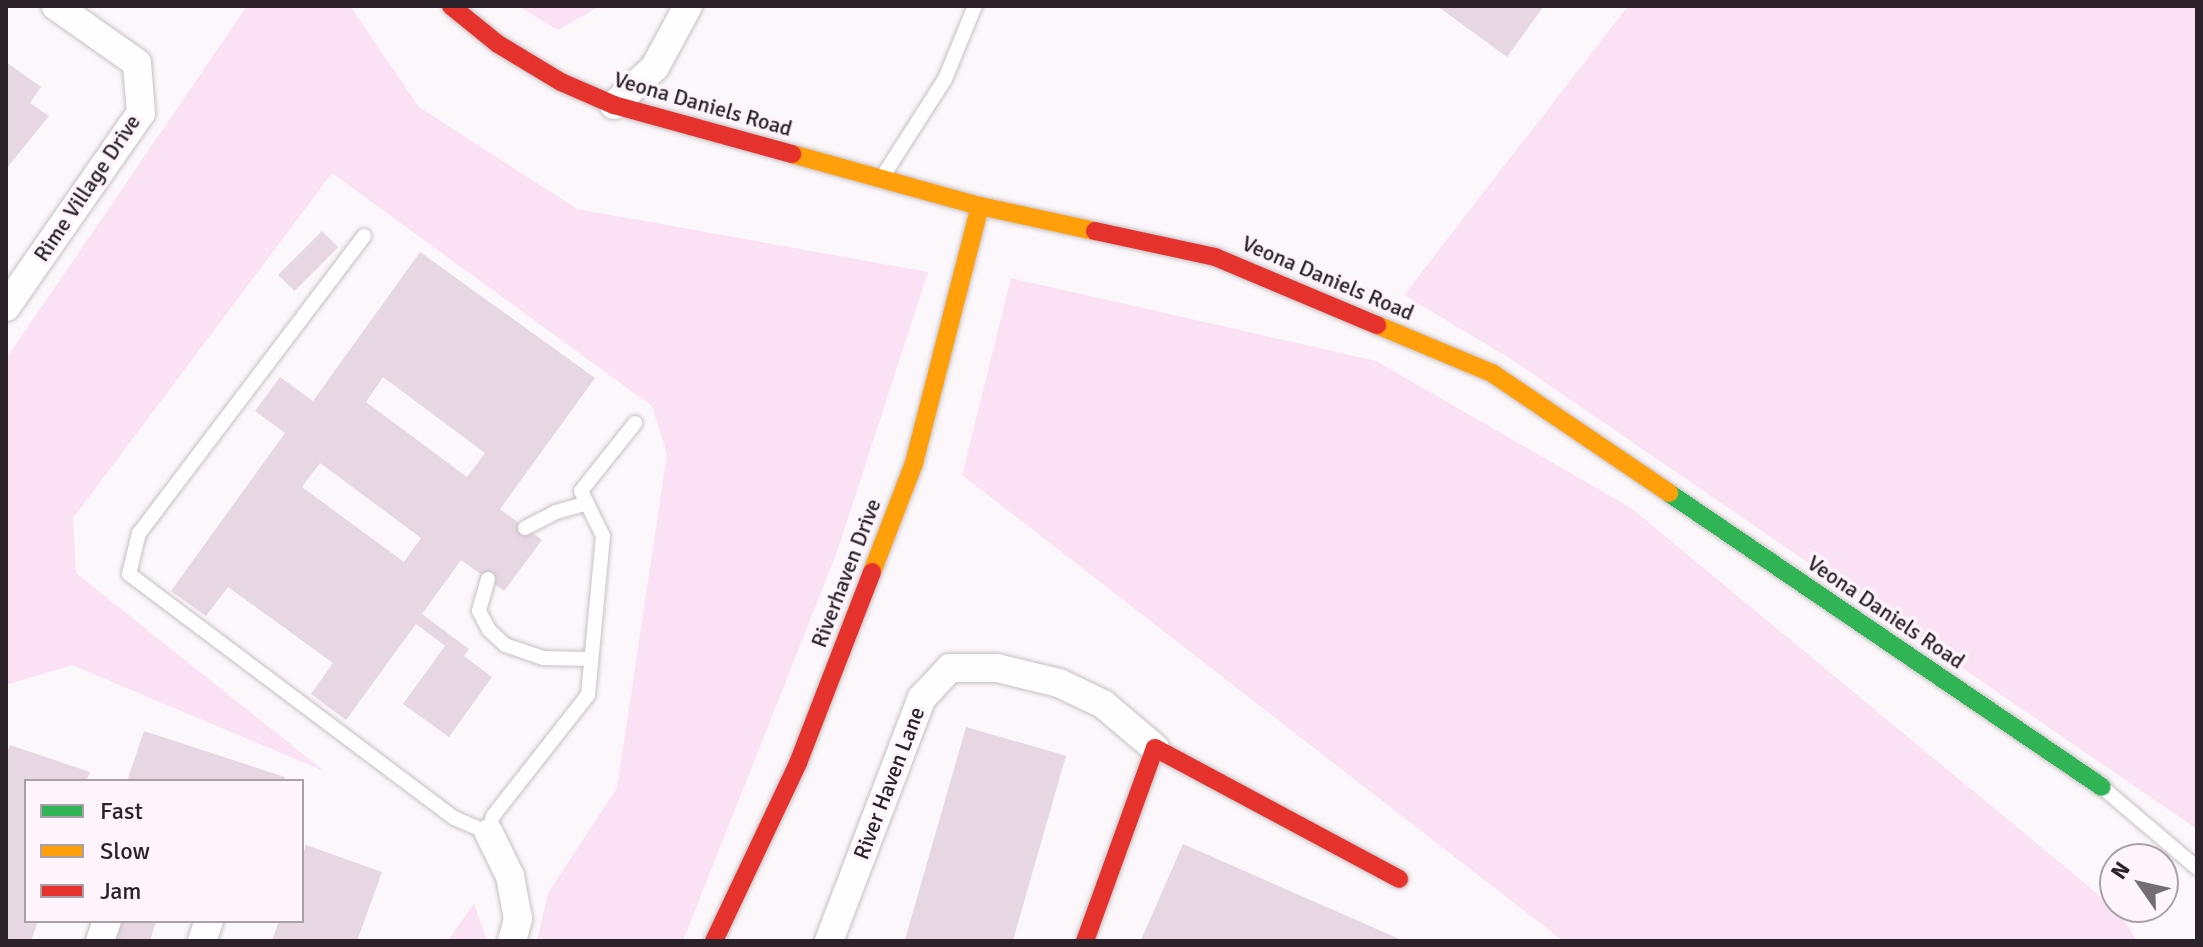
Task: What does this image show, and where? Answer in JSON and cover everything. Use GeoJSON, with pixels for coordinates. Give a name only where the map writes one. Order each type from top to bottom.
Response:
{"type":"FeatureCollection","features":[{"type":"Feature","properties":{"kind":"street","name":"Rime Village Drive"},"geometry":{"type":"LineString","coordinates":[[6,307],[141,113],[137,63],[56,6]]}},
{"type":"Feature","properties":{"kind":"street","name":"Veona Daniels Road"},"geometry":{"type":"LineString","coordinates":[[451,6],[498,44],[561,82],[614,105],[980,206],[1215,257],[1492,373],[2102,787]]}},
{"type":"Feature","properties":{"kind":"street"},"geometry":{"type":"LineString","coordinates":[[614,105],[655,67],[688,6]]}},
{"type":"Feature","properties":{"kind":"street","name":"Riverhaven Drive"},"geometry":{"type":"LineString","coordinates":[[714,941],[798,763],[914,463],[980,206]]}},
{"type":"Feature","properties":{"kind":"street","name":"River Haven Lane"},"geometry":{"type":"LineString","coordinates":[[829,941],[922,698],[950,668],[997,668],[1059,683],[1103,704],[1155,748],[1399,879]]}},
{"type":"Feature","properties":{"kind":"street"},"geometry":{"type":"LineString","coordinates":[[1085,941],[1155,748]]}},
{"type":"Feature","properties":{"kind":"street"},"geometry":{"type":"LineString","coordinates":[[489,833],[510,876],[518,919],[512,941]]}},
{"type":"Feature","properties":{"kind":"lane"},"geometry":{"type":"LineString","coordinates":[[881,180],[945,79],[975,6]]}},
{"type":"Feature","properties":{"kind":"lane"},"geometry":{"type":"LineString","coordinates":[[364,236],[139,533],[129,574],[454,818],[489,833],[493,816],[588,695],[603,536],[581,491],[635,423]]}},
{"type":"Feature","properties":{"kind":"lane"},"geometry":{"type":"LineString","coordinates":[[525,528],[556,512],[587,503]]}},
{"type":"Feature","properties":{"kind":"lane"},"geometry":{"type":"LineString","coordinates":[[488,579],[479,611],[489,630],[505,645],[543,658],[591,659]]}},
{"type":"Feature","properties":{"kind":"lane"},"geometry":{"type":"LineString","coordinates":[[2102,787],[2197,868]]}},
{"type":"Feature","properties":{"kind":"shaded area"},"geometry":{"type":"Polygon","coordinates":[[[247,6],[350,6],[419,107],[577,209],[928,272],[837,552],[683,941],[537,941],[548,893],[617,788],[667,454],[652,406],[332,173],[73,518],[76,573],[324,771],[72,665],[6,685],[6,359],[247,6]]]}},
{"type":"Feature","properties":{"kind":"shaded area"},"geometry":{"type":"Polygon","coordinates":[[[518,6],[600,6],[558,30],[518,6]]]}},
{"type":"Feature","properties":{"kind":"shaded area"},"geometry":{"type":"Polygon","coordinates":[[[1628,6],[2197,6],[2197,829],[1511,359],[1404,295],[1628,6]]]}},
{"type":"Feature","properties":{"kind":"shaded area"},"geometry":{"type":"Polygon","coordinates":[[[1011,278],[1376,361],[1631,508],[2099,895],[2099,923],[2125,923],[2137,941],[1563,941],[962,475],[1011,278]]]}},
{"type":"Feature","properties":{"kind":"shaded area"},"geometry":{"type":"Polygon","coordinates":[[[474,903],[487,941],[448,941],[474,903]]]}},
{"type":"Feature","properties":{"kind":"building"},"geometry":{"type":"Polygon","coordinates":[[[1437,6],[1544,6],[1507,57],[1437,6]]]}},
{"type":"Feature","properties":{"kind":"building"},"geometry":{"type":"Polygon","coordinates":[[[6,62],[41,87],[30,103],[49,116],[6,169],[6,62]]]}},
{"type":"Feature","properties":{"kind":"building"},"geometry":{"type":"Polygon","coordinates":[[[322,231],[338,247],[294,291],[278,275],[322,231]]]}},
{"type":"Feature","properties":{"kind":"building"},"geometry":{"type":"Polygon","coordinates":[[[420,252],[595,378],[500,509],[542,540],[504,591],[461,560],[422,614],[469,649],[464,656],[492,677],[449,737],[403,704],[445,646],[416,624],[346,720],[311,694],[333,663],[228,587],[206,616],[171,591],[285,433],[255,411],[280,377],[313,401],[420,252]],[[383,377],[366,402],[467,477],[485,453],[383,377]],[[320,463],[302,487],[404,562],[421,538],[320,463]]]}},
{"type":"Feature","properties":{"kind":"building"},"geometry":{"type":"Polygon","coordinates":[[[966,727],[1066,756],[1013,941],[905,941],[966,727]]]}},
{"type":"Feature","properties":{"kind":"building"},"geometry":{"type":"Polygon","coordinates":[[[144,731],[285,777],[284,779],[128,779],[144,731]]]}},
{"type":"Feature","properties":{"kind":"building"},"geometry":{"type":"Polygon","coordinates":[[[10,745],[90,772],[87,779],[24,779],[24,923],[37,923],[31,941],[6,941],[6,756],[10,745]]]}},
{"type":"Feature","properties":{"kind":"building"},"geometry":{"type":"Polygon","coordinates":[[[1183,844],[1404,941],[1141,940],[1183,844]]]}},
{"type":"Feature","properties":{"kind":"building"},"geometry":{"type":"Polygon","coordinates":[[[306,845],[382,872],[357,941],[272,941],[278,923],[304,923],[306,845]]]}},
{"type":"Feature","properties":{"kind":"building"},"geometry":{"type":"Polygon","coordinates":[[[121,923],[156,923],[150,941],[115,941],[121,923]]]}},
{"type":"Feature","properties":{"kind":"traffic: fast"},"geometry":{"type":"LineString","coordinates":[[1669,493],[2102,787]]}},
{"type":"Feature","properties":{"kind":"traffic: slow"},"geometry":{"type":"LineString","coordinates":[[792,154],[980,206],[1095,231]]}},
{"type":"Feature","properties":{"kind":"traffic: slow"},"geometry":{"type":"LineString","coordinates":[[872,572],[914,463],[980,206]]}},
{"type":"Feature","properties":{"kind":"traffic: slow"},"geometry":{"type":"LineString","coordinates":[[1377,325],[1492,373],[1669,493]]}},
{"type":"Feature","properties":{"kind":"traffic: jam"},"geometry":{"type":"LineString","coordinates":[[451,6],[498,44],[561,82],[614,105],[792,154]]}},
{"type":"Feature","properties":{"kind":"traffic: jam"},"geometry":{"type":"LineString","coordinates":[[1095,231],[1215,257],[1377,325]]}},
{"type":"Feature","properties":{"kind":"traffic: jam"},"geometry":{"type":"LineString","coordinates":[[714,941],[798,763],[872,572]]}},
{"type":"Feature","properties":{"kind":"traffic: jam"},"geometry":{"type":"LineString","coordinates":[[1085,941],[1155,748],[1399,879]]}}]}
